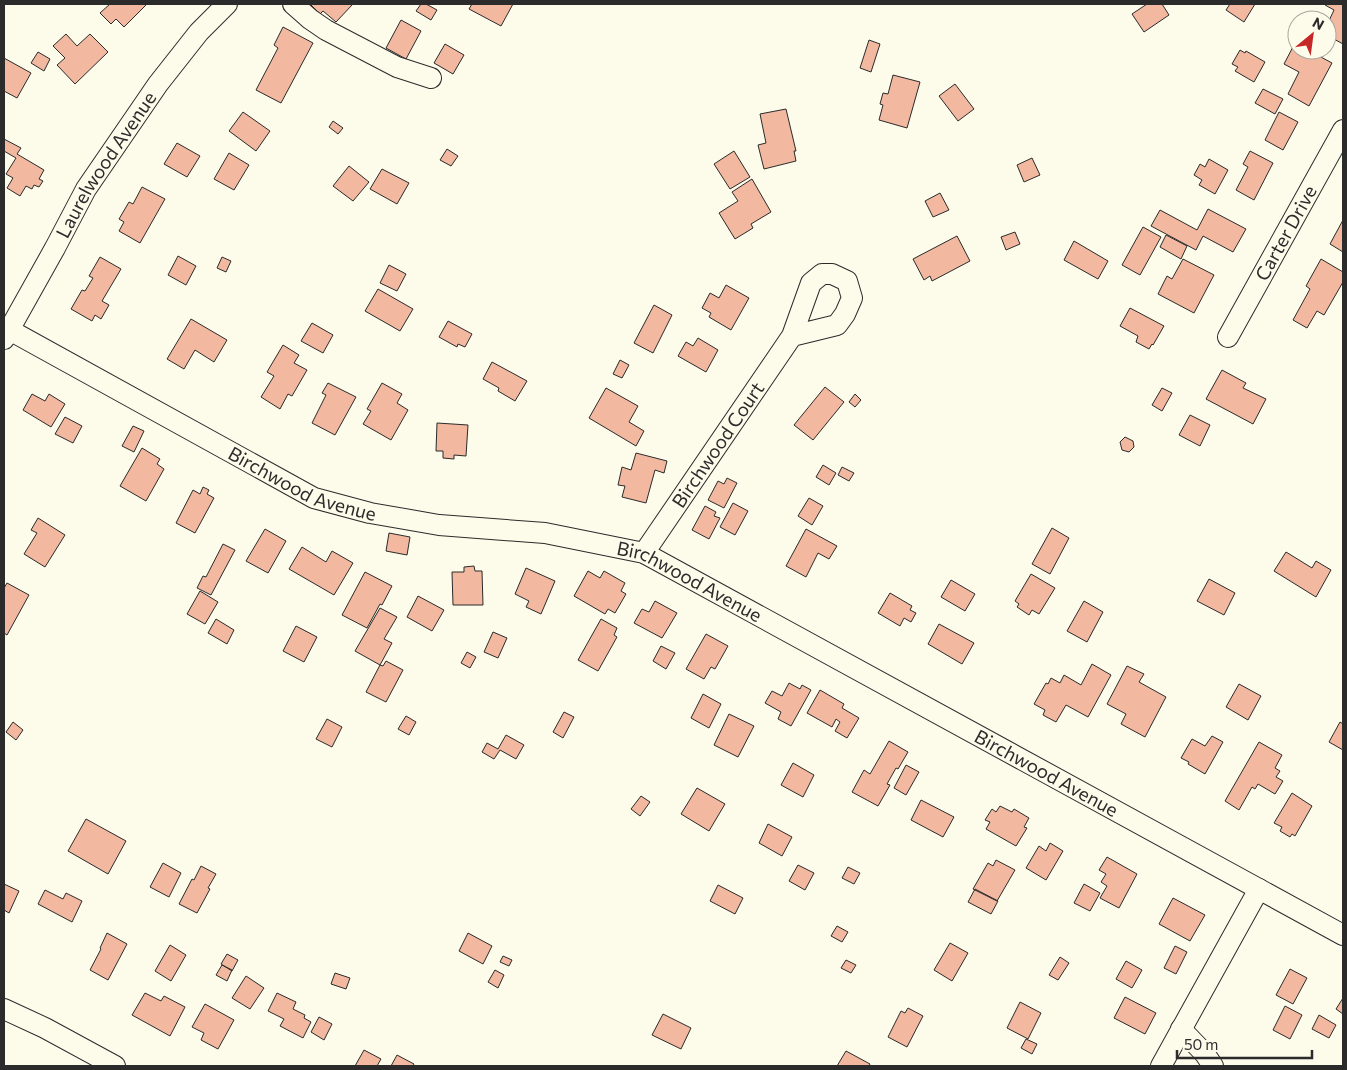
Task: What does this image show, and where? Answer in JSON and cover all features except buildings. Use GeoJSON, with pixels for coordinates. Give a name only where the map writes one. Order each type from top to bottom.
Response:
{"type":"FeatureCollection","features":[{"type":"Feature","properties":{"kind":"street","name":"Laurelwood Avenue"},"geometry":{"type":"LineString","coordinates":[[5,332],[55,248],[86,189],[158,84],[199,32],[228,4]]}},
{"type":"Feature","properties":{"kind":"street"},"geometry":{"type":"LineString","coordinates":[[293,4],[326,30],[397,66],[431,78]]}},
{"type":"Feature","properties":{"kind":"street","name":"Carter Drive"},"geometry":{"type":"LineString","coordinates":[[1228,337],[1343,130]]}},
{"type":"Feature","properties":{"kind":"street","name":"Birchwood Avenue"},"geometry":{"type":"LineString","coordinates":[[5,332],[314,498],[370,513],[439,525],[545,533],[644,553],[1343,935]]}},
{"type":"Feature","properties":{"kind":"street","name":"Birchwood Court"},"geometry":{"type":"LineString","coordinates":[[644,553],[792,336]]}},
{"type":"Feature","properties":{"kind":"street"},"geometry":{"type":"LineString","coordinates":[[1161,1066],[1259,889]]}},
{"type":"Feature","properties":{"kind":"street"},"geometry":{"type":"LineString","coordinates":[[4,1008],[114,1066]]}},
{"type":"Feature","properties":{"kind":"street"},"geometry":{"type":"LineString","coordinates":[[1181,1029],[1205,1054],[1213,1066]]}}]}
